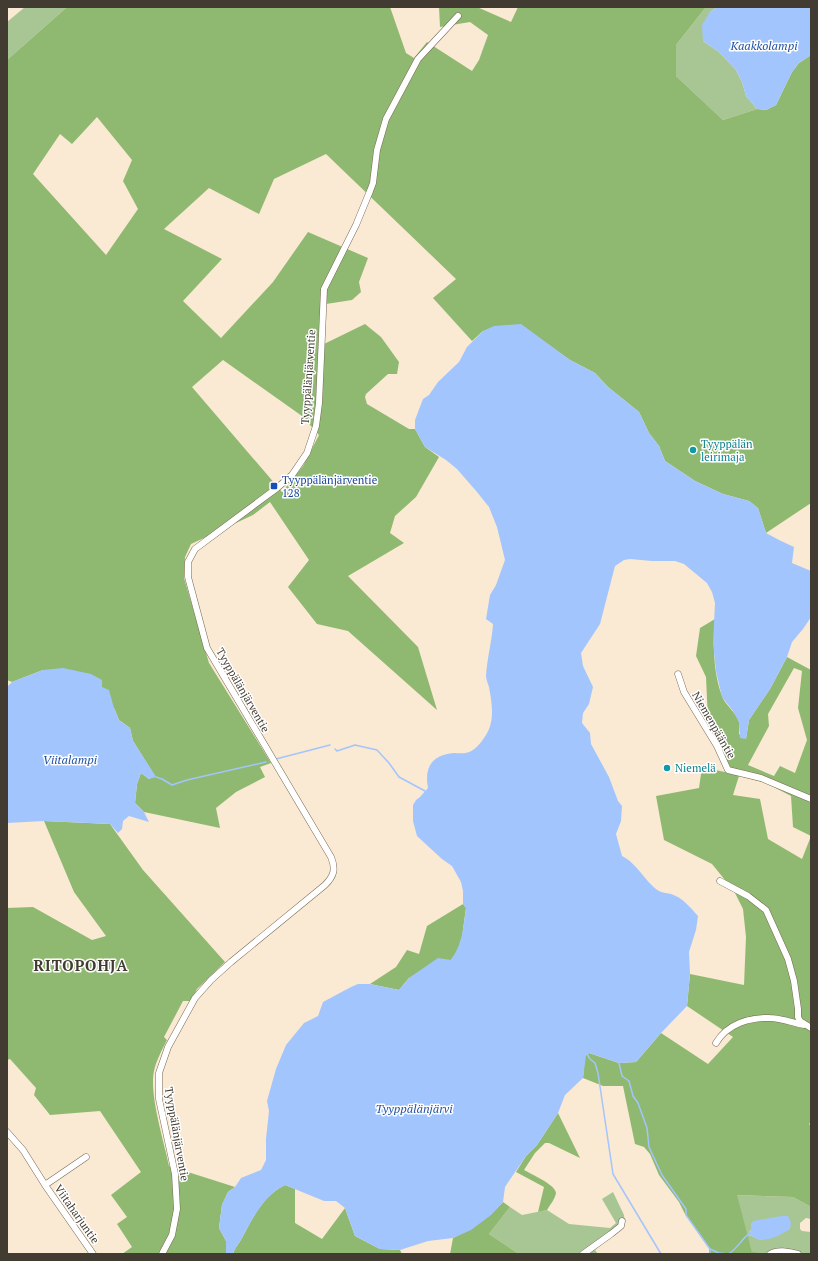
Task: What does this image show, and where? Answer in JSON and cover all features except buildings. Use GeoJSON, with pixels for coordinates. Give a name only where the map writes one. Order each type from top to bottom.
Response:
{"type":"FeatureCollection","features":[{"type":"Feature","properties":{"kind":"street","name":"Tyyppälänjärventie"},"geometry":{"type":"LineString","coordinates":[[162,1254],[172,1235],[177,1209],[175,1174],[159,1099],[159,1073],[168,1047],[195,998],[211,980],[325,885],[331,878],[334,871],[334,865],[331,857],[207,648],[188,577],[188,562],[195,549],[277,488],[292,475],[308,453],[316,426],[319,403],[324,289],[356,225],[373,183],[377,150],[386,120],[418,59],[458,16]]}},
{"type":"Feature","properties":{"kind":"street","name":"Niemenpääntie"},"geometry":{"type":"LineString","coordinates":[[678,674],[684,692],[717,746],[728,770],[761,778],[811,799]]}},
{"type":"Feature","properties":{"kind":"street"},"geometry":{"type":"LineString","coordinates":[[720,881],[748,896],[766,910],[788,959],[794,982],[798,1017],[800,1021],[808,1027]]}},
{"type":"Feature","properties":{"kind":"street"},"geometry":{"type":"LineString","coordinates":[[716,1043],[719,1038],[738,1023],[752,1019],[771,1018],[808,1027]]}},
{"type":"Feature","properties":{"kind":"street","name":"Viitaharjuntie"},"geometry":{"type":"LineString","coordinates":[[7,1132],[23,1150],[92,1254]]}},
{"type":"Feature","properties":{"kind":"street","name":"Viitaharjuntie"},"geometry":{"type":"LineString","coordinates":[[45,1185],[86,1157]]}},
{"type":"Feature","properties":{"kind":"street"},"geometry":{"type":"LineString","coordinates":[[583,1254],[621,1226],[622,1221]]}},
{"type":"Feature","properties":{"kind":"street"},"geometry":{"type":"LineString","coordinates":[[770,1254],[776,1251],[783,1251],[798,1254]]}},
{"type":"Feature","properties":{"kind":"green space"},"geometry":{"type":"Polygon","coordinates":[[[25,7],[67,7],[7,60],[7,22],[25,7]]]}},
{"type":"Feature","properties":{"kind":"green space"},"geometry":{"type":"Polygon","coordinates":[[[67,7],[390,7],[406,53],[414,58],[427,42],[472,71],[479,60],[488,35],[470,22],[440,27],[439,7],[477,7],[511,22],[518,7],[706,7],[676,45],[676,76],[723,120],[757,109],[766,110],[776,105],[792,72],[799,63],[811,55],[811,503],[766,533],[758,508],[749,501],[723,494],[695,481],[665,461],[659,446],[649,433],[639,412],[608,387],[595,373],[570,360],[521,325],[483,331],[472,341],[433,298],[456,279],[326,154],[274,179],[259,214],[209,188],[164,229],[222,259],[183,301],[221,338],[273,282],[308,232],[368,258],[359,282],[361,292],[352,300],[326,304],[324,344],[365,324],[381,337],[399,362],[397,374],[388,374],[366,394],[365,397],[367,404],[409,429],[415,429],[425,447],[439,457],[416,497],[395,516],[390,533],[404,543],[348,576],[418,647],[437,710],[348,631],[317,624],[288,587],[309,560],[270,502],[253,515],[191,544],[185,557],[184,578],[209,663],[271,763],[260,767],[265,777],[236,792],[216,808],[220,828],[144,812],[135,803],[137,784],[141,773],[149,779],[155,776],[133,741],[130,728],[119,720],[114,708],[43,670],[12,682],[7,680],[7,60],[67,7]],[[97,117],[72,144],[60,134],[33,174],[106,255],[138,209],[123,181],[132,160],[97,117]],[[223,360],[192,387],[282,492],[303,466],[319,435],[302,416],[223,360]]]}},
{"type":"Feature","properties":{"kind":"green space"},"geometry":{"type":"Polygon","coordinates":[[[706,7],[717,7],[710,12],[703,41],[719,52],[736,70],[742,82],[746,96],[757,109],[723,120],[676,76],[676,45],[706,7]]]}},
{"type":"Feature","properties":{"kind":"green space"},"geometry":{"type":"Polygon","coordinates":[[[715,619],[714,658],[719,687],[723,699],[738,718],[739,734],[746,739],[749,720],[770,689],[787,657],[811,670],[811,836],[811,1122],[809,1124],[811,1126],[811,1207],[793,1197],[737,1195],[752,1252],[765,1254],[709,1254],[709,1248],[685,1214],[679,1202],[659,1175],[650,1154],[644,1147],[635,1144],[623,1086],[603,1086],[583,1078],[585,1056],[589,1053],[619,1063],[636,1062],[661,1033],[708,1064],[733,1037],[687,1006],[690,974],[744,985],[746,937],[743,909],[734,891],[712,864],[664,840],[656,796],[699,788],[702,767],[729,773],[730,769],[708,720],[706,677],[696,656],[700,628],[715,619]],[[794,668],[768,714],[769,726],[748,765],[774,776],[780,766],[795,773],[807,740],[798,708],[802,671],[794,668]],[[739,776],[733,795],[760,799],[768,839],[802,859],[811,836],[793,827],[791,796],[766,783],[739,776]]]}},
{"type":"Feature","properties":{"kind":"green space"},"geometry":{"type":"Polygon","coordinates":[[[44,821],[110,824],[143,870],[225,962],[197,989],[191,1001],[183,1001],[164,1037],[167,1040],[156,1063],[153,1081],[155,1105],[169,1166],[235,1187],[228,1192],[222,1205],[219,1228],[226,1241],[226,1254],[122,1254],[132,1247],[117,1224],[127,1217],[111,1195],[141,1172],[100,1111],[50,1115],[34,1095],[36,1088],[10,1059],[7,1060],[7,908],[33,907],[92,940],[106,936],[74,892],[44,821]]]}},
{"type":"Feature","properties":{"kind":"green space"},"geometry":{"type":"Polygon","coordinates":[[[463,904],[466,908],[462,937],[458,950],[451,960],[409,978],[399,990],[370,984],[396,967],[407,950],[419,954],[427,926],[463,904]]]}},
{"type":"Feature","properties":{"kind":"green space"},"geometry":{"type":"Polygon","coordinates":[[[558,1113],[580,1158],[549,1143],[545,1143],[535,1153],[524,1170],[548,1183],[556,1193],[554,1200],[547,1210],[538,1212],[544,1187],[516,1172],[526,1156],[537,1145],[558,1113]]]}},
{"type":"Feature","properties":{"kind":"green space"},"geometry":{"type":"Polygon","coordinates":[[[285,1185],[295,1189],[295,1223],[322,1239],[345,1208],[355,1236],[380,1249],[400,1250],[402,1254],[233,1254],[260,1207],[271,1195],[285,1185]]]}},
{"type":"Feature","properties":{"kind":"green space"},"geometry":{"type":"Polygon","coordinates":[[[613,1192],[624,1215],[625,1225],[595,1250],[598,1254],[519,1254],[489,1234],[510,1207],[522,1215],[547,1210],[569,1224],[610,1228],[616,1223],[602,1199],[613,1192]]]}},
{"type":"Feature","properties":{"kind":"green space"},"geometry":{"type":"Polygon","coordinates":[[[736,1195],[793,1197],[811,1207],[811,1219],[806,1218],[800,1223],[800,1229],[802,1231],[811,1232],[811,1254],[752,1253],[736,1195]],[[752,1223],[751,1230],[749,1232],[749,1235],[761,1240],[778,1235],[752,1223]]]}},
{"type":"Feature","properties":{"kind":"green space"},"geometry":{"type":"Polygon","coordinates":[[[503,1202],[510,1207],[489,1234],[519,1254],[450,1254],[453,1238],[480,1223],[503,1202]]]}},
{"type":"Feature","properties":{"kind":"water","name":"Kaakkolampi"},"geometry":{"type":"Polygon","coordinates":[[[717,7],[811,7],[811,55],[799,63],[792,72],[776,105],[766,110],[757,109],[746,96],[742,82],[736,70],[719,52],[703,41],[702,25],[710,12],[717,7]]]}},
{"type":"Feature","properties":{"kind":"water","name":"Tyyppälänjärvi"},"geometry":{"type":"Polygon","coordinates":[[[521,324],[570,360],[595,373],[608,387],[639,412],[649,433],[659,446],[665,461],[695,481],[723,494],[749,501],[758,508],[766,533],[794,547],[792,563],[811,571],[811,617],[792,642],[787,657],[770,689],[749,720],[746,739],[740,738],[739,722],[733,711],[722,697],[716,671],[713,643],[715,603],[712,592],[707,583],[684,564],[675,561],[630,559],[624,560],[615,566],[600,624],[581,653],[583,666],[593,687],[589,704],[583,713],[582,723],[590,733],[591,744],[609,777],[618,801],[622,806],[621,821],[616,834],[622,856],[632,863],[649,883],[659,891],[679,898],[698,916],[696,930],[689,952],[690,974],[687,1006],[636,1062],[619,1063],[589,1053],[586,1055],[583,1078],[565,1095],[558,1113],[537,1145],[526,1156],[505,1187],[503,1202],[491,1215],[471,1230],[453,1238],[428,1241],[400,1250],[380,1249],[355,1236],[345,1208],[336,1201],[324,1201],[285,1185],[278,1189],[265,1201],[250,1223],[233,1254],[226,1254],[226,1241],[219,1228],[222,1205],[228,1192],[235,1187],[241,1178],[261,1170],[266,1160],[266,1139],[269,1111],[267,1101],[276,1069],[286,1045],[304,1023],[318,1016],[323,1002],[358,984],[370,984],[399,990],[409,978],[438,958],[451,960],[458,948],[466,908],[463,904],[461,882],[452,866],[417,836],[413,821],[413,805],[428,788],[427,774],[431,763],[435,759],[446,754],[466,753],[472,751],[481,742],[489,730],[492,718],[492,706],[486,676],[493,624],[486,619],[490,595],[496,585],[505,560],[497,527],[489,507],[457,469],[425,447],[415,429],[415,420],[423,399],[429,395],[438,382],[459,362],[467,347],[483,331],[494,326],[521,324]]]}},
{"type":"Feature","properties":{"kind":"water","name":"Viitalampi"},"geometry":{"type":"Polygon","coordinates":[[[63,668],[91,674],[102,680],[102,687],[109,690],[119,720],[130,728],[133,741],[156,777],[149,779],[141,773],[137,784],[135,803],[144,812],[149,822],[129,816],[123,821],[122,829],[118,833],[110,824],[44,821],[7,823],[8,686],[12,682],[43,670],[63,668]]]}},
{"type":"Feature","properties":{"kind":"water"},"geometry":{"type":"Polygon","coordinates":[[[788,1216],[791,1223],[790,1229],[787,1231],[765,1240],[760,1240],[749,1235],[753,1221],[788,1216]]]}},
{"type":"Feature","properties":{"kind":"waterway"},"geometry":{"type":"LineString","coordinates":[[276,759],[330,745]]}},
{"type":"Feature","properties":{"kind":"waterway"},"geometry":{"type":"LineString","coordinates":[[335,749],[337,751],[355,745],[377,750],[399,777],[425,791]]}},
{"type":"Feature","properties":{"kind":"waterway"},"geometry":{"type":"LineString","coordinates":[[156,777],[172,785],[187,780],[266,762]]}},
{"type":"Feature","properties":{"kind":"waterway"},"geometry":{"type":"LineString","coordinates":[[587,1054],[595,1063],[598,1073],[613,1174],[661,1254]]}},
{"type":"Feature","properties":{"kind":"waterway"},"geometry":{"type":"LineString","coordinates":[[619,1063],[622,1076],[629,1081],[633,1096],[638,1103],[647,1128],[649,1147],[662,1175],[686,1209],[686,1215],[710,1249],[719,1253],[728,1254],[749,1234]]}},
{"type":"Feature","properties":{"kind":"waterway"},"geometry":{"type":"LineString","coordinates":[[710,1249],[710,1254]]}},
{"type":"Feature","properties":{"kind":"place","name":"Tyyppälän leirimaja"},"geometry":{"type":"Point","coordinates":[693,450]}},
{"type":"Feature","properties":{"kind":"place","name":"Tyyppälänjärventie 128"},"geometry":{"type":"Point","coordinates":[274,486]}},
{"type":"Feature","properties":{"kind":"place","name":"Niemelä"},"geometry":{"type":"Point","coordinates":[667,768]}},
{"type":"Feature","properties":{"kind":"district","name":"RITOPOHJA"},"geometry":{"type":"Point","coordinates":[81,965]}}]}
